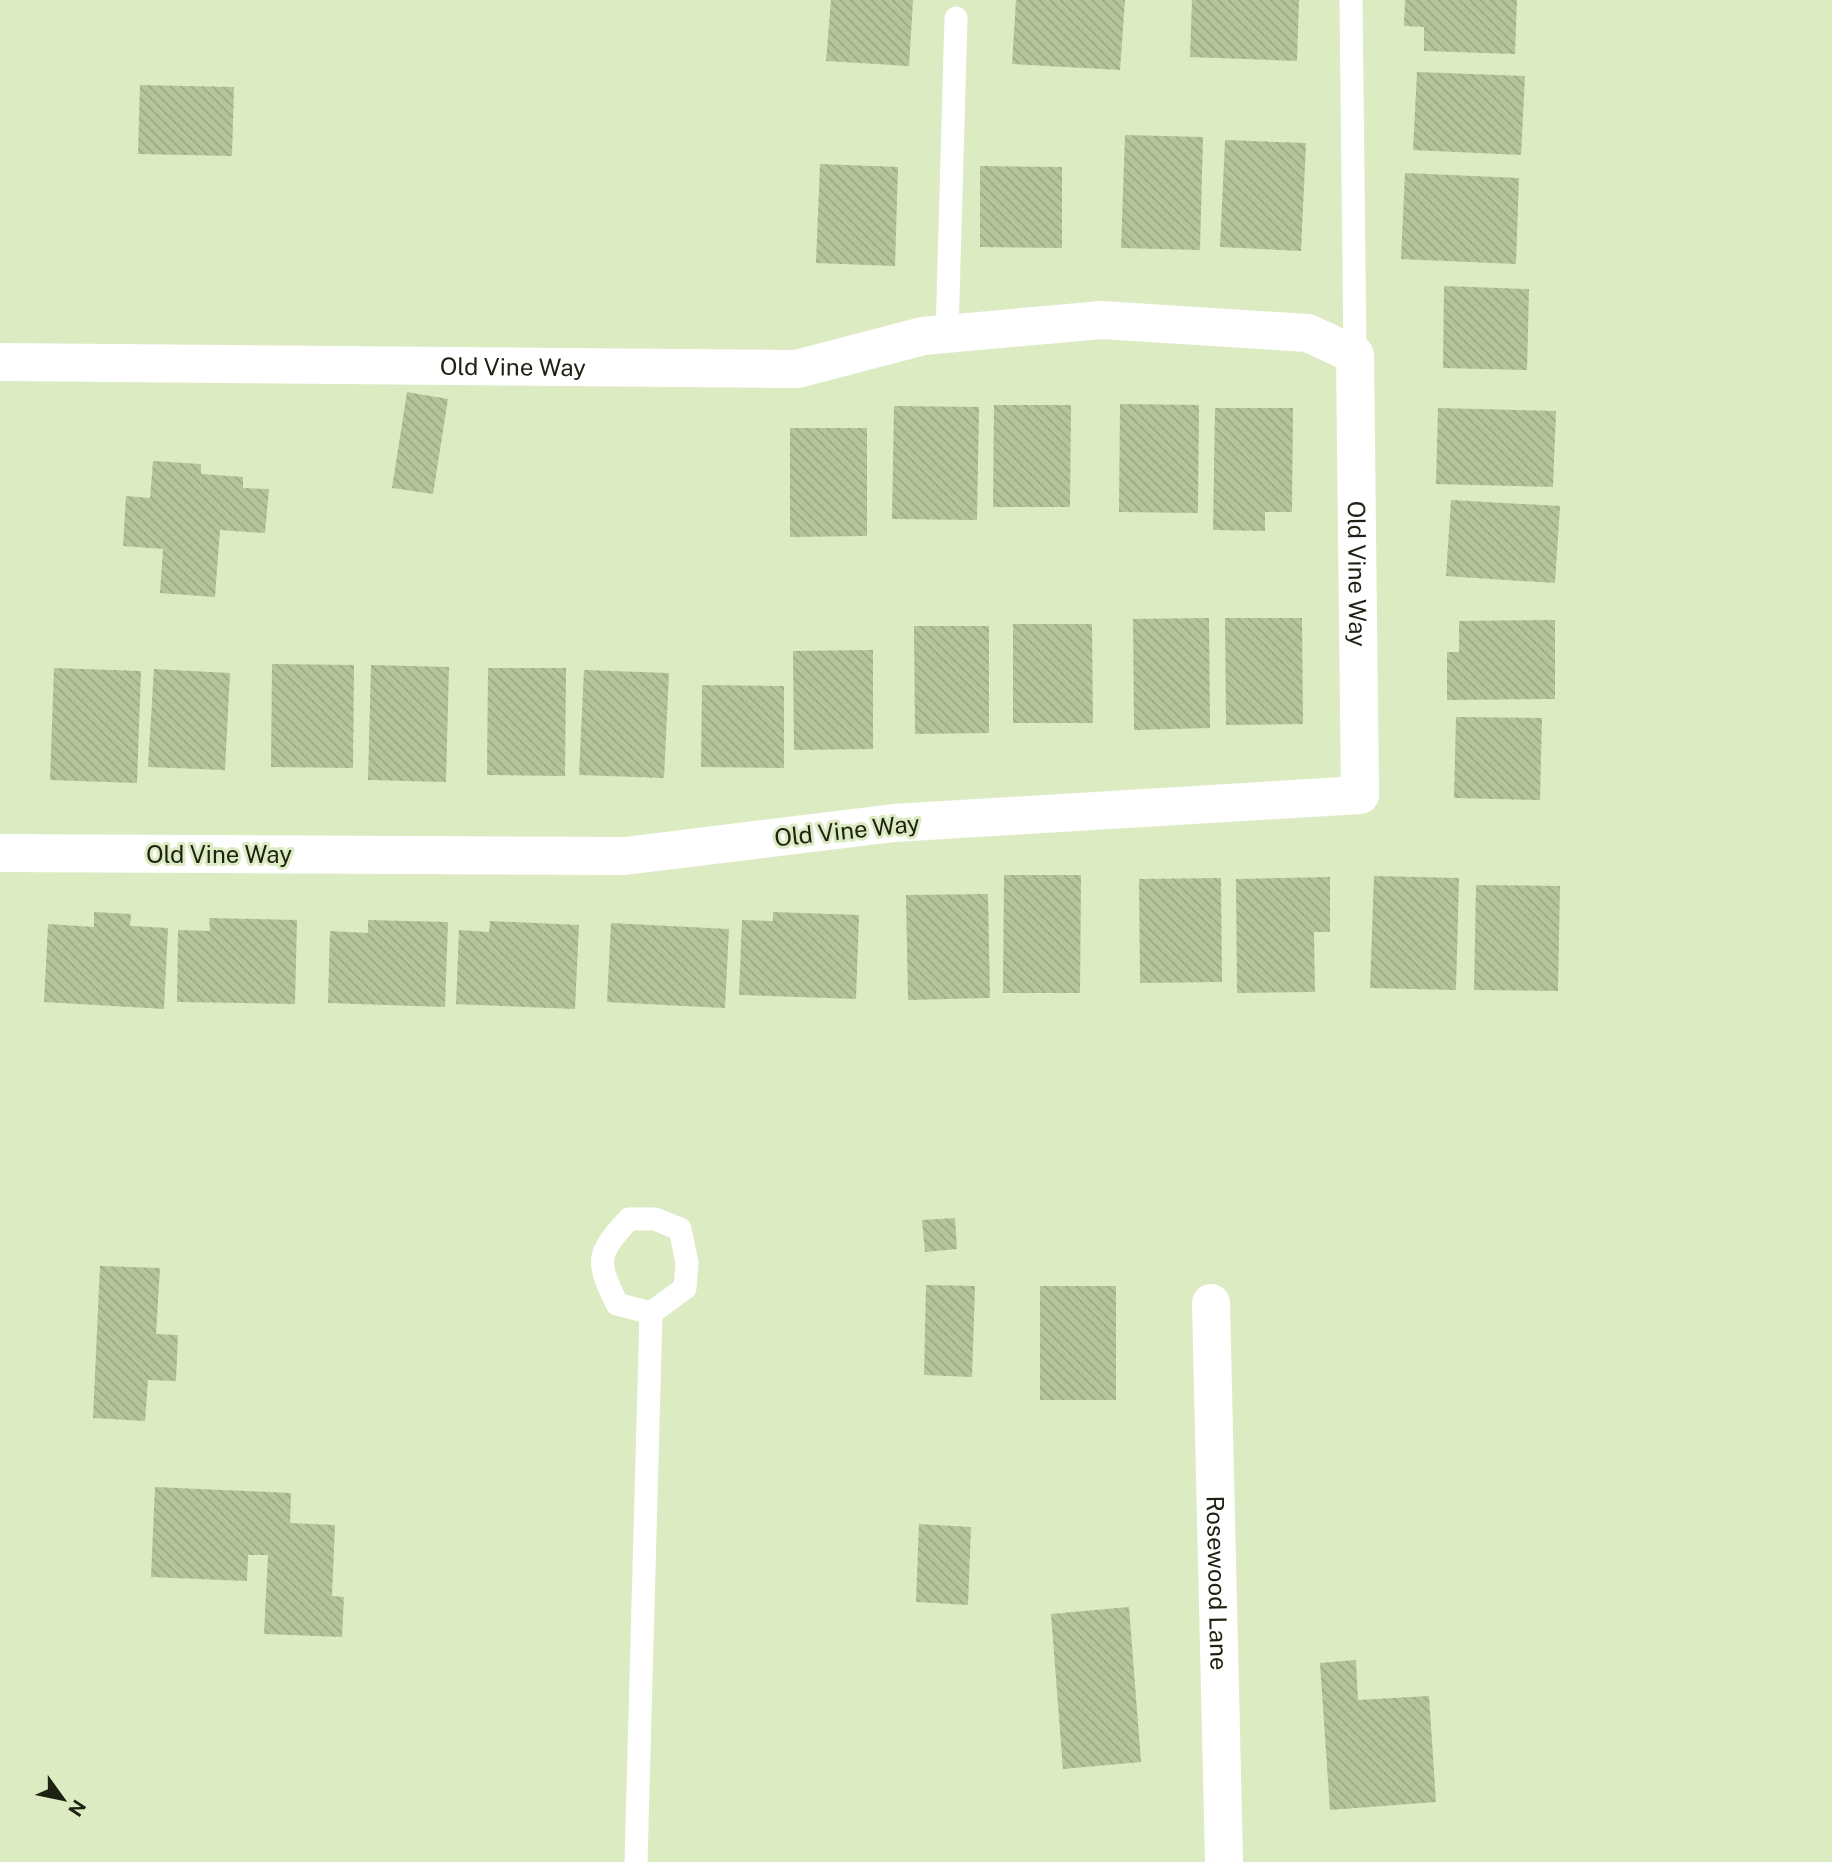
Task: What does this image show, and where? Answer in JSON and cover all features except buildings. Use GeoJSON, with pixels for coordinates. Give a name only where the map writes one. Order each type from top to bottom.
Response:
{"type":"FeatureCollection","features":[{"type":"Feature","properties":{"kind":"street","name":"Old Vine Way"},"geometry":{"type":"LineString","coordinates":[[0,362],[797,369],[923,335],[1102,320],[1308,334],[1355,355],[1360,795],[894,822],[625,856],[0,853]]}},
{"type":"Feature","properties":{"kind":"street","name":"Rosewood Lane"},"geometry":{"type":"LineString","coordinates":[[1211,1303],[1224,1862]]}},
{"type":"Feature","properties":{"kind":"lane"},"geometry":{"type":"LineString","coordinates":[[1351,0],[1355,355]]}},
{"type":"Feature","properties":{"kind":"lane"},"geometry":{"type":"LineString","coordinates":[[947,334],[956,18]]}},
{"type":"Feature","properties":{"kind":"lane"},"geometry":{"type":"LineString","coordinates":[[629,1219],[656,1219],[680,1229],[687,1263],[685,1288],[651,1312],[617,1304],[601,1269],[606,1244],[629,1219]]}},
{"type":"Feature","properties":{"kind":"lane"},"geometry":{"type":"LineString","coordinates":[[636,1862],[651,1312]]}}]}
